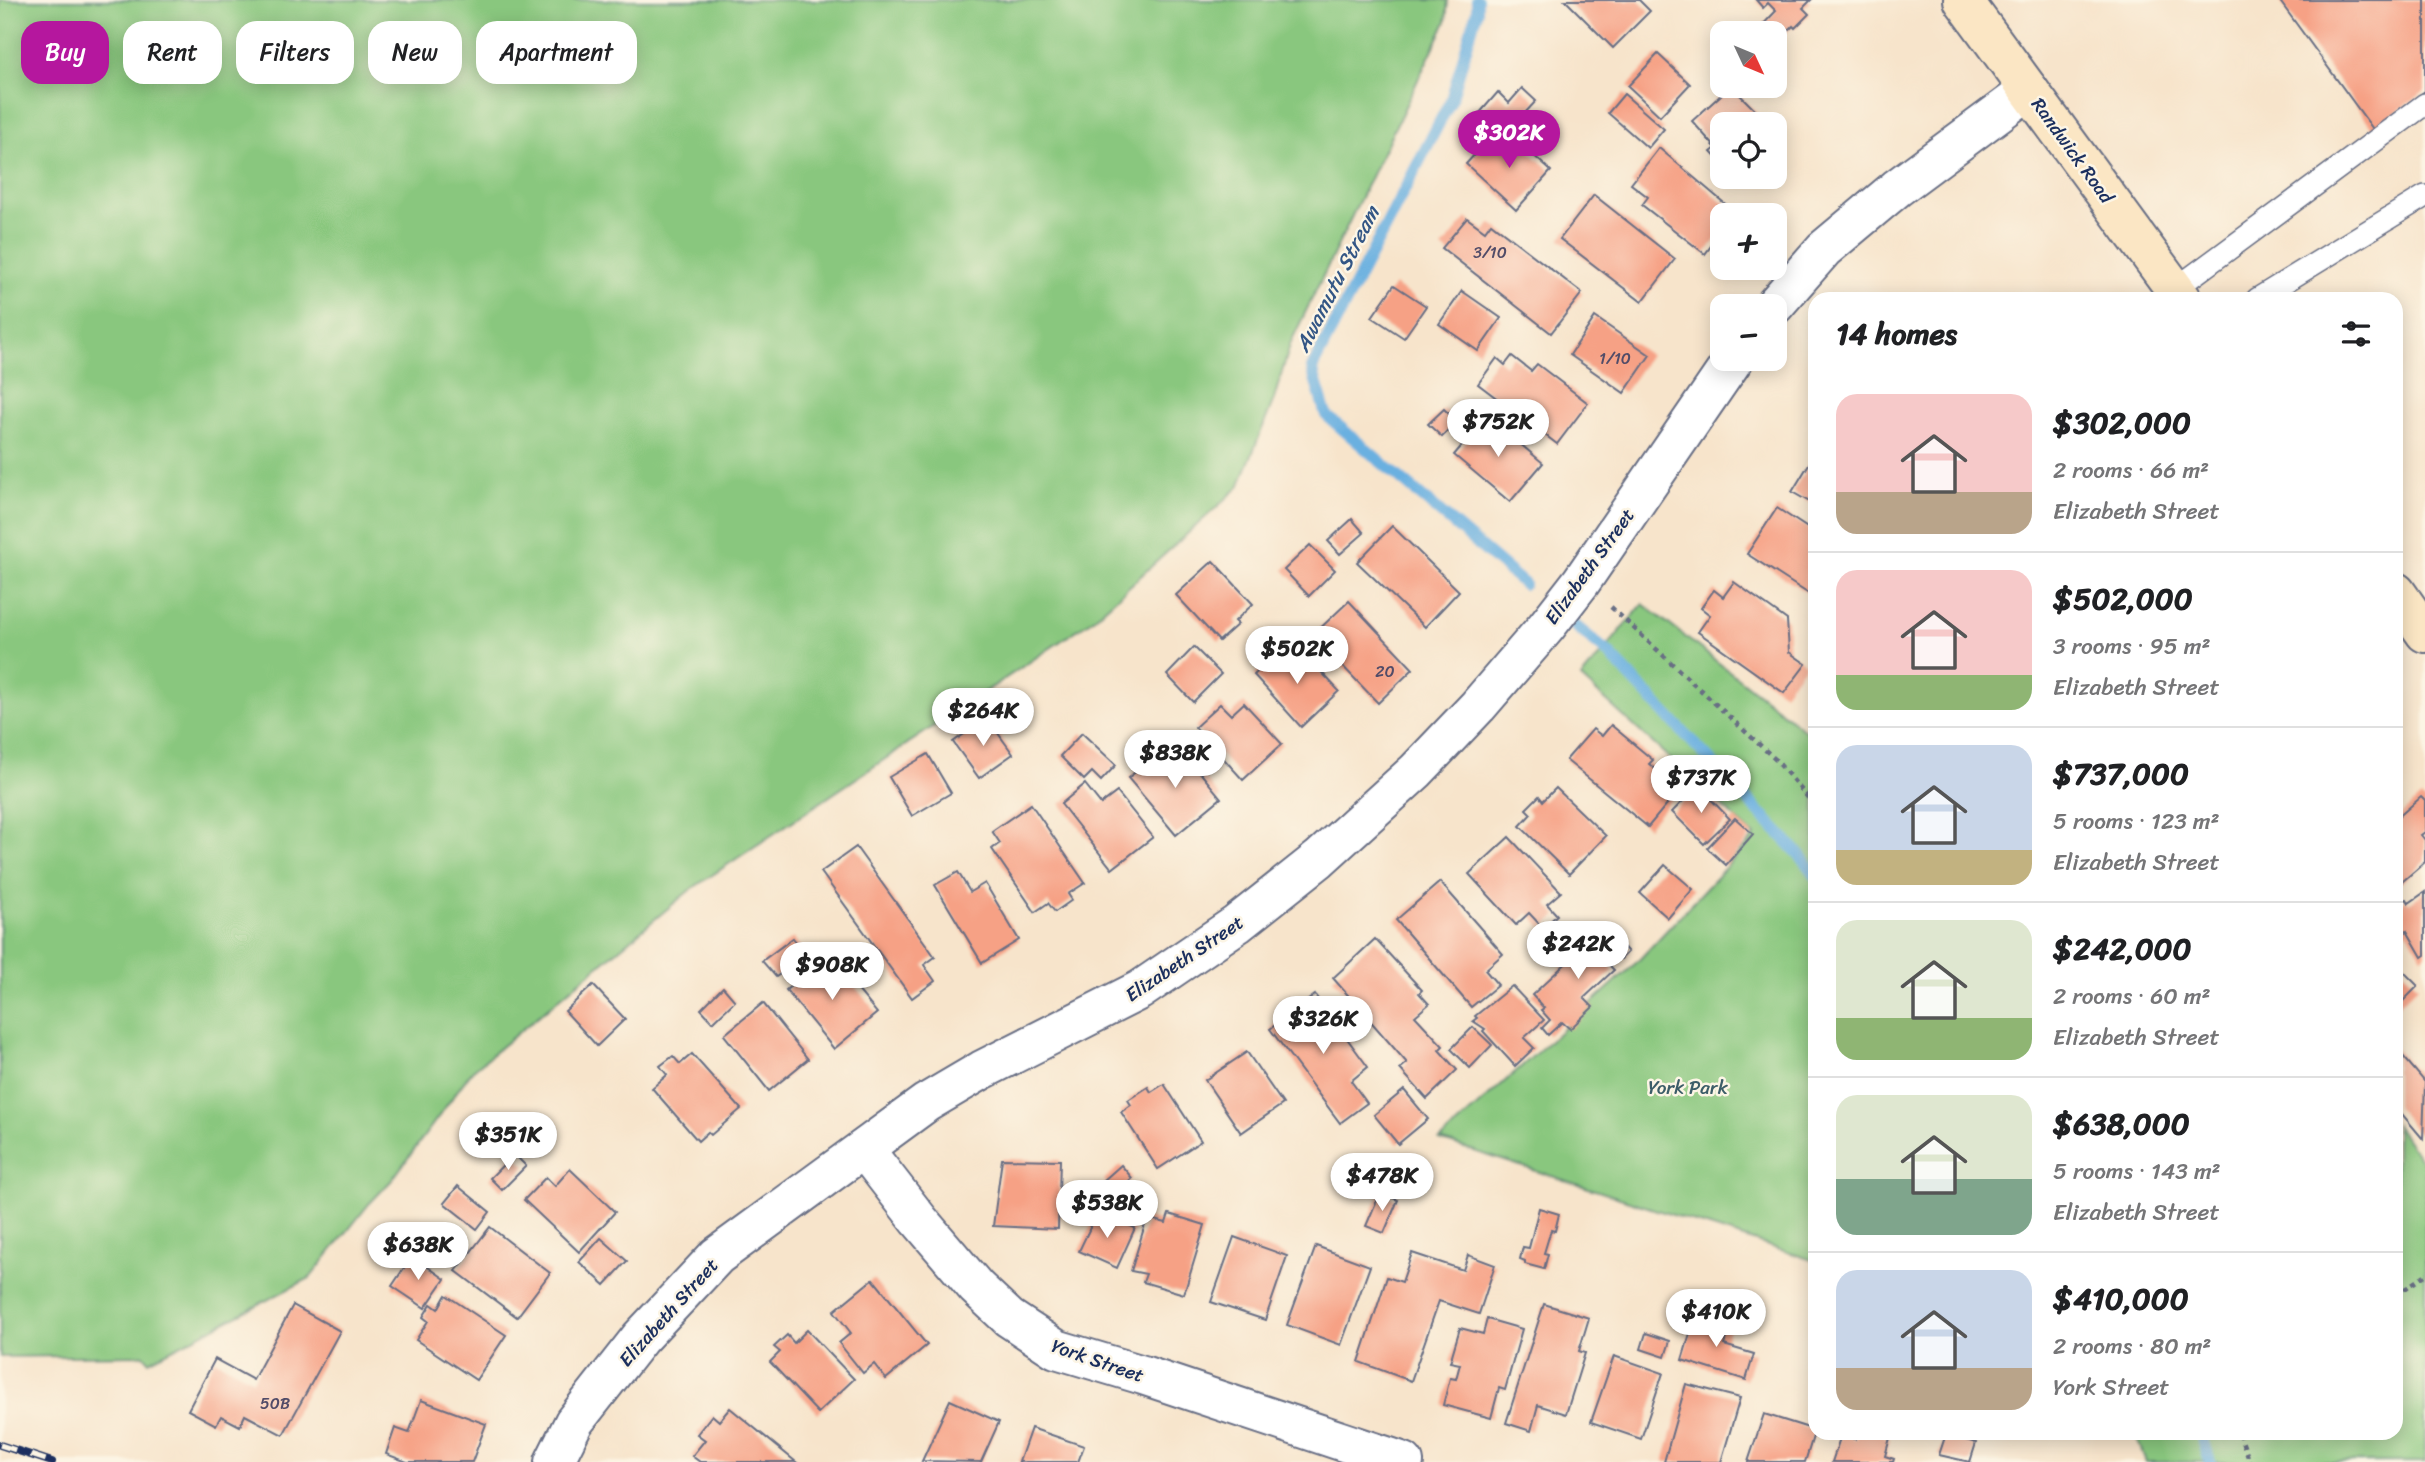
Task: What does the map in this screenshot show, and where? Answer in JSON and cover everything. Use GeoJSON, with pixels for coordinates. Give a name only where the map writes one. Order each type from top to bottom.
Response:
{"type":"FeatureCollection","features":[{"type":"Feature","properties":{"kind":"main road","name":"Randwick Road"},"geometry":{"type":"LineString","coordinates":[[1963,0],[2178,292]]}},
{"type":"Feature","properties":{"kind":"main road"},"geometry":{"type":"LineString","coordinates":[[2403,602],[2425,633]]}},
{"type":"Feature","properties":{"kind":"street"},"geometry":{"type":"LineString","coordinates":[[1785,294],[1824,249],[1897,188],[2029,90]]}},
{"type":"Feature","properties":{"kind":"street","name":"Elizabeth Street"},"geometry":{"type":"LineString","coordinates":[[554,1462],[582,1411],[640,1338],[717,1256],[926,1103],[982,1070],[1140,990],[1237,924],[1319,859],[1416,771],[1486,696],[1581,582],[1726,371]]}},
{"type":"Feature","properties":{"kind":"street","name":"York Street"},"geometry":{"type":"LineString","coordinates":[[864,1149],[976,1287],[1009,1318],[1056,1349],[1143,1375],[1404,1462]]}},
{"type":"Feature","properties":{"kind":"lane"},"geometry":{"type":"LineString","coordinates":[[2182,292],[2425,104]]}},
{"type":"Feature","properties":{"kind":"lane"},"geometry":{"type":"LineString","coordinates":[[2269,292],[2425,196]]}},
{"type":"Feature","properties":{"kind":"path"},"geometry":{"type":"LineString","coordinates":[[1581,582],[1776,760],[1808,798]]}},
{"type":"Feature","properties":{"kind":"path"},"geometry":{"type":"LineString","coordinates":[[2403,1290],[2425,1275]]}},
{"type":"Feature","properties":{"kind":"path"},"geometry":{"type":"LineString","coordinates":[[2242,1440],[2250,1462]]}},
{"type":"Feature","properties":{"kind":"green space"},"geometry":{"type":"Polygon","coordinates":[[[0,0],[1448,0],[1446,22],[1291,342],[1274,399],[1239,487],[1092,620],[690,890],[472,1071],[391,1181],[369,1204],[310,1278],[149,1361],[144,1355],[0,1357],[0,0]]]}},
{"type":"Feature","properties":{"kind":"green space","name":"York Park"},"geometry":{"type":"Polygon","coordinates":[[[1643,604],[1808,733],[1808,1259],[1440,1140],[1637,962],[1755,836],[1581,678],[1643,604]]]}},
{"type":"Feature","properties":{"kind":"green space"},"geometry":{"type":"Polygon","coordinates":[[[2403,1135],[2425,1165],[2425,1462],[2146,1462],[2138,1440],[2403,1440],[2403,1135]]]}},
{"type":"Feature","properties":{"kind":"building"},"geometry":{"type":"Polygon","coordinates":[[[1565,0],[1639,0],[1650,11],[1613,48],[1565,0]]]}},
{"type":"Feature","properties":{"kind":"building"},"geometry":{"type":"Polygon","coordinates":[[[1756,0],[1811,0],[1803,8],[1809,14],[1787,32],[1787,21],[1766,21],[1776,11],[1768,3],[1763,8],[1756,0]]]}},
{"type":"Feature","properties":{"kind":"building"},"geometry":{"type":"Polygon","coordinates":[[[2279,0],[2425,0],[2425,91],[2373,129],[2279,0]]]}},
{"type":"Feature","properties":{"kind":"building"},"geometry":{"type":"Polygon","coordinates":[[[1658,54],[1690,84],[1660,116],[1628,86],[1658,54]]]}},
{"type":"Feature","properties":{"kind":"building"},"geometry":{"type":"Polygon","coordinates":[[[1522,88],[1536,101],[1524,114],[1530,119],[1508,143],[1478,115],[1498,92],[1509,103],[1522,88]]]}},
{"type":"Feature","properties":{"kind":"building"},"geometry":{"type":"Polygon","coordinates":[[[1624,94],[1664,129],[1648,148],[1608,113],[1624,94]]]}},
{"type":"Feature","properties":{"kind":"building"},"geometry":{"type":"Polygon","coordinates":[[[1718,98],[1743,98],[1757,112],[1710,112],[1710,141],[1692,121],[1718,98]]]}},
{"type":"Feature","properties":{"kind":"building"},"geometry":{"type":"Polygon","coordinates":[[[1494,133],[1514,152],[1521,144],[1551,171],[1516,210],[1466,164],[1494,133]]]}},
{"type":"Feature","properties":{"kind":"building"},"geometry":{"type":"Polygon","coordinates":[[[1659,148],[1724,203],[1710,203],[1710,247],[1705,254],[1642,205],[1648,197],[1631,184],[1659,148]]]}},
{"type":"Feature","properties":{"kind":"building"},"geometry":{"type":"Polygon","coordinates":[[[1594,195],[1675,259],[1642,302],[1560,239],[1594,195]]]}},
{"type":"Feature","properties":{"kind":"building"},"geometry":{"type":"Polygon","coordinates":[[[1467,218],[1485,231],[1491,223],[1582,293],[1551,333],[1442,248],[1467,218]]]}},
{"type":"Feature","properties":{"kind":"building"},"geometry":{"type":"Polygon","coordinates":[[[1394,285],[1426,306],[1404,338],[1372,317],[1394,285]]]}},
{"type":"Feature","properties":{"kind":"building"},"geometry":{"type":"Polygon","coordinates":[[[1462,291],[1501,318],[1478,351],[1439,324],[1462,291]]]}},
{"type":"Feature","properties":{"kind":"building"},"geometry":{"type":"Polygon","coordinates":[[[1595,317],[1650,355],[1624,393],[1570,355],[1595,317]]]}},
{"type":"Feature","properties":{"kind":"building"},"geometry":{"type":"Polygon","coordinates":[[[1512,356],[1531,371],[1537,364],[1588,403],[1557,444],[1478,384],[1497,358],[1505,365],[1512,356]]]}},
{"type":"Feature","properties":{"kind":"building"},"geometry":{"type":"Polygon","coordinates":[[[1444,409],[1457,422],[1442,437],[1428,424],[1444,409]]]}},
{"type":"Feature","properties":{"kind":"building"},"geometry":{"type":"Polygon","coordinates":[[[1487,416],[1543,463],[1510,502],[1454,455],[1487,416]]]}},
{"type":"Feature","properties":{"kind":"building"},"geometry":{"type":"Polygon","coordinates":[[[1808,466],[1808,501],[1792,492],[1808,466]]]}},
{"type":"Feature","properties":{"kind":"building"},"geometry":{"type":"Polygon","coordinates":[[[1777,508],[1808,528],[1808,593],[1747,554],[1777,508]]]}},
{"type":"Feature","properties":{"kind":"building"},"geometry":{"type":"Polygon","coordinates":[[[1352,519],[1364,533],[1340,554],[1328,541],[1352,519]]]}},
{"type":"Feature","properties":{"kind":"building"},"geometry":{"type":"Polygon","coordinates":[[[1392,526],[1459,591],[1425,627],[1357,562],[1392,526]]]}},
{"type":"Feature","properties":{"kind":"building"},"geometry":{"type":"Polygon","coordinates":[[[1310,545],[1335,570],[1309,596],[1284,570],[1310,545]]]}},
{"type":"Feature","properties":{"kind":"building"},"geometry":{"type":"Polygon","coordinates":[[[1213,561],[1253,604],[1235,621],[1238,624],[1219,641],[1176,595],[1213,561]]]}},
{"type":"Feature","properties":{"kind":"building"},"geometry":{"type":"Polygon","coordinates":[[[1734,582],[1787,620],[1789,652],[1806,664],[1784,693],[1698,632],[1710,615],[1701,608],[1714,590],[1723,597],[1734,582]]]}},
{"type":"Feature","properties":{"kind":"building"},"geometry":{"type":"Polygon","coordinates":[[[1349,601],[1413,669],[1378,703],[1313,635],[1349,601]]]}},
{"type":"Feature","properties":{"kind":"building"},"geometry":{"type":"Polygon","coordinates":[[[1194,647],[1221,674],[1193,702],[1167,675],[1194,647]]]}},
{"type":"Feature","properties":{"kind":"building"},"geometry":{"type":"Polygon","coordinates":[[[1301,650],[1339,691],[1301,727],[1254,675],[1275,655],[1285,665],[1301,650]]]}},
{"type":"Feature","properties":{"kind":"building"},"geometry":{"type":"Polygon","coordinates":[[[1244,703],[1282,744],[1243,780],[1195,727],[1220,704],[1231,715],[1244,703]]]}},
{"type":"Feature","properties":{"kind":"building"},"geometry":{"type":"Polygon","coordinates":[[[987,718],[1013,754],[979,778],[953,742],[987,718]]]}},
{"type":"Feature","properties":{"kind":"building"},"geometry":{"type":"Polygon","coordinates":[[[1611,725],[1653,760],[1649,764],[1666,778],[1664,780],[1677,792],[1648,827],[1566,760],[1593,729],[1602,736],[1611,725]]]}},
{"type":"Feature","properties":{"kind":"building"},"geometry":{"type":"Polygon","coordinates":[[[1082,733],[1116,765],[1101,781],[1092,772],[1084,780],[1060,756],[1082,733]]]}},
{"type":"Feature","properties":{"kind":"building"},"geometry":{"type":"Polygon","coordinates":[[[1160,752],[1171,765],[1185,754],[1221,798],[1176,835],[1128,778],[1160,752]]]}},
{"type":"Feature","properties":{"kind":"building"},"geometry":{"type":"Polygon","coordinates":[[[928,754],[951,793],[912,816],[889,777],[928,754]]]}},
{"type":"Feature","properties":{"kind":"building"},"geometry":{"type":"Polygon","coordinates":[[[1085,784],[1101,804],[1117,792],[1153,837],[1112,869],[1061,804],[1085,784]]]}},
{"type":"Feature","properties":{"kind":"building"},"geometry":{"type":"Polygon","coordinates":[[[1698,786],[1730,819],[1704,844],[1672,812],[1698,786]]]}},
{"type":"Feature","properties":{"kind":"building"},"geometry":{"type":"Polygon","coordinates":[[[1556,788],[1606,836],[1569,874],[1520,826],[1531,814],[1526,809],[1539,796],[1543,801],[1556,788]]]}},
{"type":"Feature","properties":{"kind":"building"},"geometry":{"type":"Polygon","coordinates":[[[2421,797],[2425,801],[2425,832],[2421,835],[2425,840],[2425,862],[2403,881],[2403,813],[2421,797]]]}},
{"type":"Feature","properties":{"kind":"building"},"geometry":{"type":"Polygon","coordinates":[[[1031,804],[1085,883],[1068,894],[1072,900],[1055,912],[1048,903],[1035,912],[992,849],[1000,843],[992,831],[1031,804]]]}},
{"type":"Feature","properties":{"kind":"building"},"geometry":{"type":"Polygon","coordinates":[[[1735,818],[1753,834],[1726,865],[1707,848],[1735,818]]]}},
{"type":"Feature","properties":{"kind":"building"},"geometry":{"type":"Polygon","coordinates":[[[1509,837],[1561,892],[1547,904],[1557,915],[1543,928],[1529,913],[1516,925],[1469,874],[1509,837]]]}},
{"type":"Feature","properties":{"kind":"building"},"geometry":{"type":"Polygon","coordinates":[[[856,847],[935,957],[924,965],[935,981],[912,998],[821,872],[856,847]]]}},
{"type":"Feature","properties":{"kind":"building"},"geometry":{"type":"Polygon","coordinates":[[[1665,865],[1693,889],[1668,918],[1640,893],[1665,865]]]}},
{"type":"Feature","properties":{"kind":"building"},"geometry":{"type":"Polygon","coordinates":[[[958,872],[970,892],[985,883],[1019,940],[982,963],[935,885],[958,872]]]}},
{"type":"Feature","properties":{"kind":"building"},"geometry":{"type":"Polygon","coordinates":[[[1440,882],[1503,954],[1485,970],[1498,985],[1471,1007],[1396,920],[1440,882]]]}},
{"type":"Feature","properties":{"kind":"building"},"geometry":{"type":"Polygon","coordinates":[[[2425,892],[2425,955],[2422,957],[2407,931],[2403,934],[2403,902],[2407,899],[2409,903],[2425,892]]]}},
{"type":"Feature","properties":{"kind":"building"},"geometry":{"type":"Polygon","coordinates":[[[1605,927],[1628,952],[1609,965],[1614,970],[1584,998],[1593,1007],[1570,1029],[1562,1022],[1548,1035],[1542,1028],[1550,1020],[1541,1010],[1544,1008],[1532,995],[1605,927]]]}},
{"type":"Feature","properties":{"kind":"building"},"geometry":{"type":"Polygon","coordinates":[[[793,938],[806,955],[776,977],[762,961],[793,938]]]}},
{"type":"Feature","properties":{"kind":"building"},"geometry":{"type":"Polygon","coordinates":[[[1375,939],[1422,990],[1419,993],[1429,1004],[1415,1016],[1443,1046],[1439,1050],[1457,1070],[1427,1099],[1400,1069],[1407,1063],[1333,978],[1375,939]]]}},
{"type":"Feature","properties":{"kind":"building"},"geometry":{"type":"Polygon","coordinates":[[[829,955],[877,1013],[834,1049],[786,990],[829,955]]]}},
{"type":"Feature","properties":{"kind":"building"},"geometry":{"type":"Polygon","coordinates":[[[2403,971],[2418,986],[2403,1001],[2403,971]]]}},
{"type":"Feature","properties":{"kind":"building"},"geometry":{"type":"Polygon","coordinates":[[[593,985],[625,1019],[597,1046],[565,1011],[593,985]]]}},
{"type":"Feature","properties":{"kind":"building"},"geometry":{"type":"Polygon","coordinates":[[[1512,986],[1544,1020],[1524,1038],[1534,1048],[1515,1066],[1483,1031],[1485,1029],[1473,1021],[1477,1018],[1475,1016],[1512,986]]]}},
{"type":"Feature","properties":{"kind":"building"},"geometry":{"type":"Polygon","coordinates":[[[723,987],[735,1001],[713,1022],[701,1009],[723,987]]]}},
{"type":"Feature","properties":{"kind":"building"},"geometry":{"type":"Polygon","coordinates":[[[1315,995],[1368,1067],[1351,1081],[1367,1103],[1340,1123],[1270,1029],[1315,995]]]}},
{"type":"Feature","properties":{"kind":"building"},"geometry":{"type":"Polygon","coordinates":[[[763,1003],[808,1059],[769,1091],[724,1035],[763,1003]]]}},
{"type":"Feature","properties":{"kind":"building"},"geometry":{"type":"Polygon","coordinates":[[[1473,1027],[1492,1045],[1470,1068],[1451,1049],[1473,1027]]]}},
{"type":"Feature","properties":{"kind":"building"},"geometry":{"type":"Polygon","coordinates":[[[1247,1052],[1283,1104],[1241,1133],[1205,1080],[1247,1052]]]}},
{"type":"Feature","properties":{"kind":"building"},"geometry":{"type":"Polygon","coordinates":[[[692,1054],[741,1109],[711,1135],[708,1132],[698,1141],[652,1088],[667,1075],[660,1066],[673,1056],[680,1064],[692,1054]]]}},
{"type":"Feature","properties":{"kind":"building"},"geometry":{"type":"Polygon","coordinates":[[[2403,1056],[2425,1082],[2423,1139],[2403,1115],[2403,1056]]]}},
{"type":"Feature","properties":{"kind":"building"},"geometry":{"type":"Polygon","coordinates":[[[1164,1084],[1201,1141],[1158,1169],[1121,1112],[1131,1105],[1128,1100],[1148,1087],[1151,1092],[1164,1084]]]}},
{"type":"Feature","properties":{"kind":"building"},"geometry":{"type":"Polygon","coordinates":[[[1404,1090],[1428,1119],[1398,1144],[1374,1115],[1404,1090]]]}},
{"type":"Feature","properties":{"kind":"building"},"geometry":{"type":"Polygon","coordinates":[[[514,1154],[526,1166],[502,1190],[490,1178],[514,1154]]]}},
{"type":"Feature","properties":{"kind":"building"},"geometry":{"type":"Polygon","coordinates":[[[1002,1159],[1060,1160],[1058,1229],[993,1226],[1002,1159]]]}},
{"type":"Feature","properties":{"kind":"building"},"geometry":{"type":"Polygon","coordinates":[[[1121,1165],[1132,1178],[1116,1193],[1104,1180],[1121,1165]]]}},
{"type":"Feature","properties":{"kind":"building"},"geometry":{"type":"Polygon","coordinates":[[[570,1169],[615,1212],[579,1252],[524,1200],[546,1177],[555,1186],[570,1169]]]}},
{"type":"Feature","properties":{"kind":"building"},"geometry":{"type":"Polygon","coordinates":[[[458,1186],[490,1212],[477,1229],[444,1203],[458,1186]]]}},
{"type":"Feature","properties":{"kind":"building"},"geometry":{"type":"Polygon","coordinates":[[[1380,1193],[1398,1200],[1384,1233],[1366,1226],[1380,1193]]]}},
{"type":"Feature","properties":{"kind":"building"},"geometry":{"type":"Polygon","coordinates":[[[1539,1208],[1559,1214],[1555,1231],[1551,1230],[1544,1253],[1548,1254],[1544,1269],[1525,1264],[1525,1261],[1520,1259],[1523,1247],[1529,1248],[1539,1208]]]}},
{"type":"Feature","properties":{"kind":"building"},"geometry":{"type":"Polygon","coordinates":[[[1098,1211],[1135,1228],[1117,1268],[1079,1251],[1098,1211]]]}},
{"type":"Feature","properties":{"kind":"building"},"geometry":{"type":"Polygon","coordinates":[[[1169,1214],[1205,1225],[1184,1294],[1143,1282],[1146,1274],[1131,1271],[1147,1218],[1166,1223],[1169,1214]]]}},
{"type":"Feature","properties":{"kind":"building"},"geometry":{"type":"Polygon","coordinates":[[[490,1227],[550,1273],[517,1317],[456,1271],[490,1227]]]}},
{"type":"Feature","properties":{"kind":"building"},"geometry":{"type":"Polygon","coordinates":[[[1234,1237],[1287,1256],[1265,1320],[1211,1302],[1234,1237]]]}},
{"type":"Feature","properties":{"kind":"building"},"geometry":{"type":"Polygon","coordinates":[[[601,1238],[627,1261],[605,1285],[579,1262],[601,1238]]]}},
{"type":"Feature","properties":{"kind":"building"},"geometry":{"type":"Polygon","coordinates":[[[1316,1246],[1370,1266],[1341,1345],[1287,1325],[1316,1246]]]}},
{"type":"Feature","properties":{"kind":"building"},"geometry":{"type":"Polygon","coordinates":[[[1412,1253],[1463,1270],[1468,1255],[1495,1265],[1479,1314],[1439,1301],[1411,1381],[1359,1362],[1387,1277],[1402,1282],[1412,1253]]]}},
{"type":"Feature","properties":{"kind":"building"},"geometry":{"type":"Polygon","coordinates":[[[412,1256],[445,1279],[425,1308],[392,1286],[412,1256]]]}},
{"type":"Feature","properties":{"kind":"building"},"geometry":{"type":"Polygon","coordinates":[[[873,1279],[927,1345],[886,1379],[874,1364],[863,1373],[839,1343],[851,1333],[834,1311],[873,1279]]]}},
{"type":"Feature","properties":{"kind":"building"},"geometry":{"type":"Polygon","coordinates":[[[446,1295],[506,1335],[476,1380],[416,1340],[428,1321],[423,1317],[431,1304],[438,1309],[446,1295]]]}},
{"type":"Feature","properties":{"kind":"building"},"geometry":{"type":"Polygon","coordinates":[[[1544,1304],[1589,1318],[1579,1351],[1585,1353],[1566,1414],[1538,1405],[1531,1431],[1506,1423],[1544,1304]]]}},
{"type":"Feature","properties":{"kind":"building"},"geometry":{"type":"Polygon","coordinates":[[[293,1305],[340,1331],[283,1435],[245,1415],[240,1426],[221,1416],[216,1425],[188,1410],[215,1359],[253,1380],[293,1305]]]}},
{"type":"Feature","properties":{"kind":"building"},"geometry":{"type":"Polygon","coordinates":[[[1696,1314],[1731,1324],[1724,1345],[1754,1354],[1746,1380],[1682,1360],[1696,1314]]]}},
{"type":"Feature","properties":{"kind":"building"},"geometry":{"type":"Polygon","coordinates":[[[1487,1319],[1522,1329],[1505,1390],[1499,1388],[1491,1418],[1443,1405],[1450,1378],[1456,1379],[1460,1364],[1450,1362],[1460,1328],[1483,1334],[1487,1319]]]}},
{"type":"Feature","properties":{"kind":"building"},"geometry":{"type":"Polygon","coordinates":[[[807,1330],[854,1379],[818,1413],[770,1362],[780,1352],[774,1347],[787,1335],[794,1343],[807,1330]]]}},
{"type":"Feature","properties":{"kind":"building"},"geometry":{"type":"Polygon","coordinates":[[[1646,1333],[1670,1341],[1665,1357],[1641,1349],[1646,1333]]]}},
{"type":"Feature","properties":{"kind":"building"},"geometry":{"type":"Polygon","coordinates":[[[1614,1356],[1663,1373],[1641,1439],[1591,1422],[1614,1356]]]}},
{"type":"Feature","properties":{"kind":"building"},"geometry":{"type":"Polygon","coordinates":[[[1686,1384],[1740,1398],[1721,1462],[1664,1462],[1686,1384]]]}},
{"type":"Feature","properties":{"kind":"building"},"geometry":{"type":"Polygon","coordinates":[[[421,1400],[486,1424],[472,1462],[407,1462],[386,1454],[395,1428],[409,1433],[421,1400]]]}},
{"type":"Feature","properties":{"kind":"building"},"geometry":{"type":"Polygon","coordinates":[[[950,1400],[999,1422],[981,1462],[922,1461],[950,1400]]]}},
{"type":"Feature","properties":{"kind":"building"},"geometry":{"type":"Polygon","coordinates":[[[730,1408],[796,1462],[700,1462],[692,1456],[705,1440],[697,1434],[712,1415],[719,1421],[730,1408]]]}},
{"type":"Feature","properties":{"kind":"building"},"geometry":{"type":"Polygon","coordinates":[[[1764,1414],[1808,1428],[1808,1440],[1812,1440],[1805,1462],[1748,1462],[1764,1414]]]}},
{"type":"Feature","properties":{"kind":"building"},"geometry":{"type":"Polygon","coordinates":[[[1031,1428],[1084,1446],[1078,1462],[1019,1462],[1031,1428]]]}},
{"type":"Feature","properties":{"kind":"building"},"geometry":{"type":"Polygon","coordinates":[[[1839,1440],[1889,1440],[1885,1456],[1894,1459],[1893,1462],[1832,1462],[1839,1440]]]}},
{"type":"Feature","properties":{"kind":"building"},"geometry":{"type":"Polygon","coordinates":[[[1944,1440],[1976,1443],[1970,1462],[1939,1455],[1944,1440]]]}},
{"type":"Feature","properties":{"kind":"waterway","name":"Awamutu Stream"},"geometry":{"type":"LineString","coordinates":[[1477,0],[1477,11],[1451,100],[1312,368],[1326,415],[1524,584]]}},
{"type":"Feature","properties":{"kind":"waterway","name":"Awamutu Stream"},"geometry":{"type":"LineString","coordinates":[[1573,624],[1607,652],[1808,866]]}},
{"type":"Feature","properties":{"kind":"waterway","name":"Awamutu Stream"},"geometry":{"type":"LineString","coordinates":[[2203,1440],[2210,1462]]}},
{"type":"Feature","properties":{"kind":"railway"},"geometry":{"type":"LineString","coordinates":[[0,1445],[52,1462]]}}]}
